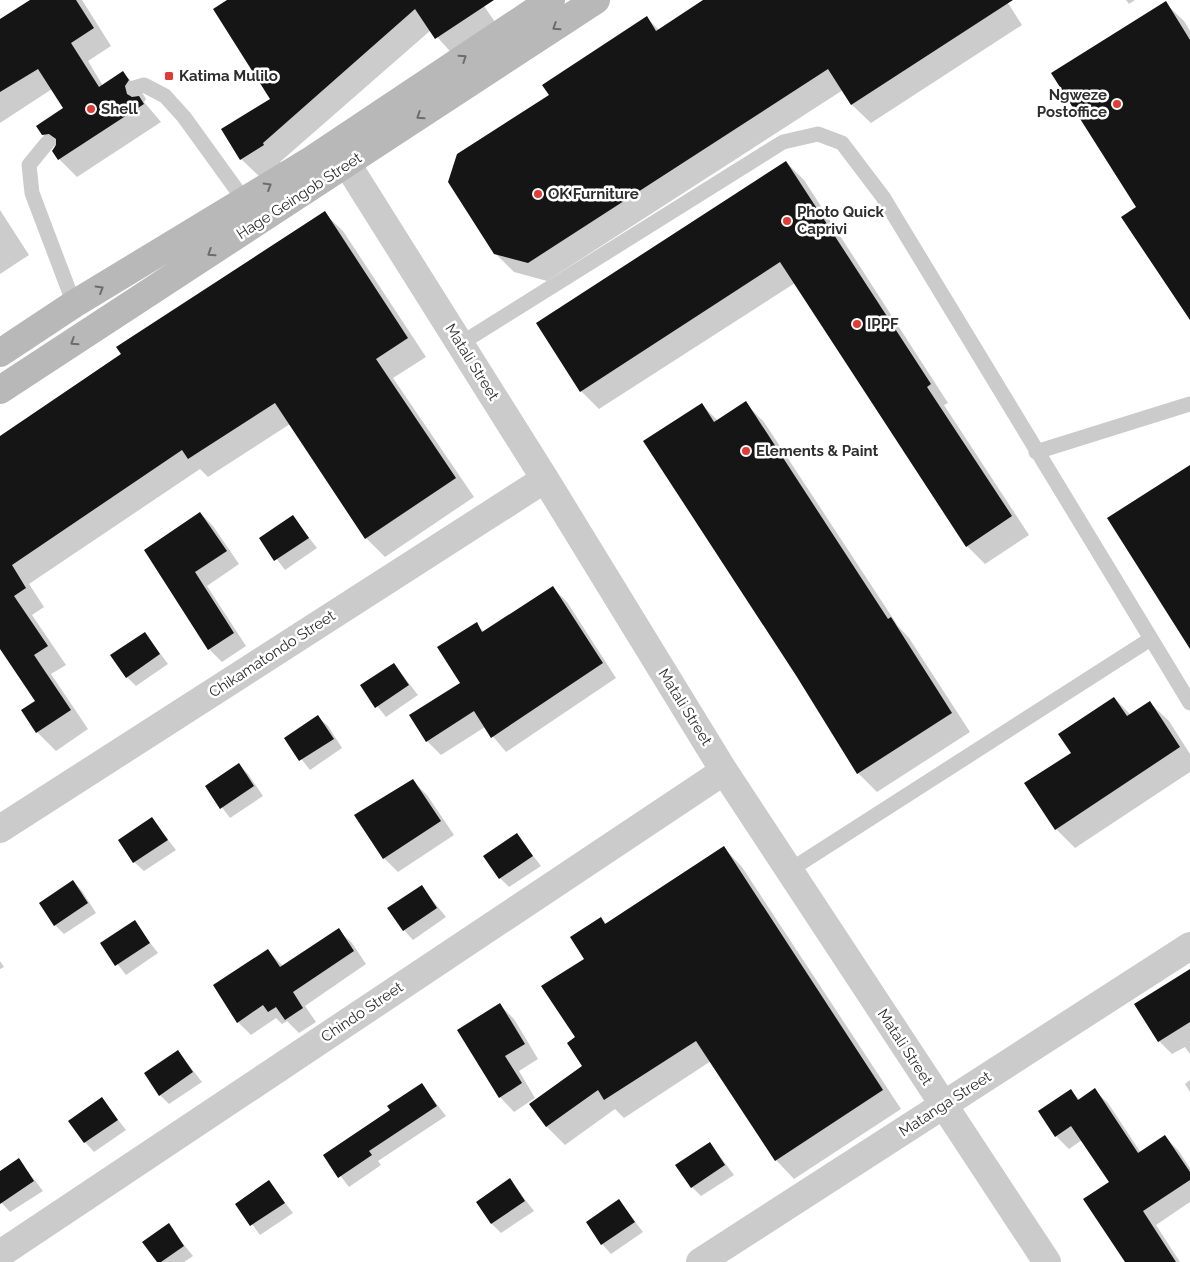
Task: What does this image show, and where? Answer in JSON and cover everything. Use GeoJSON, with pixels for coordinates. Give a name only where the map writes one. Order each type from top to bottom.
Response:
{"type":"FeatureCollection","features":[{"type":"Feature","properties":{"kind":"street","name":"Hage Geingob Street"},"geometry":{"type":"LineString","coordinates":[[0,390],[339,155],[551,0]]}},
{"type":"Feature","properties":{"kind":"street","name":"Hage Geingob Street"},"geometry":{"type":"LineString","coordinates":[[0,353],[74,304],[244,200],[339,155],[596,0]]}},
{"type":"Feature","properties":{"kind":"street","name":"Matali Street"},"geometry":{"type":"LineString","coordinates":[[339,155],[545,479],[724,771],[1047,1262]]}},
{"type":"Feature","properties":{"kind":"street","name":"Chikamatondo Street"},"geometry":{"type":"LineString","coordinates":[[0,828],[545,479]]}},
{"type":"Feature","properties":{"kind":"street","name":"Chindo Street"},"geometry":{"type":"LineString","coordinates":[[0,1254],[724,771]]}},
{"type":"Feature","properties":{"kind":"street","name":"Matanga Street"},"geometry":{"type":"LineString","coordinates":[[700,1262],[1190,946]]}},
{"type":"Feature","properties":{"kind":"lane"},"geometry":{"type":"LineString","coordinates":[[134,88],[144,85],[165,96],[184,116],[244,200]]}},
{"type":"Feature","properties":{"kind":"lane"},"geometry":{"type":"LineString","coordinates":[[460,344],[783,142],[818,134],[842,143],[883,197],[1150,640],[1190,703]]}},
{"type":"Feature","properties":{"kind":"lane"},"geometry":{"type":"LineString","coordinates":[[47,143],[29,165],[32,193],[74,304]]}},
{"type":"Feature","properties":{"kind":"lane"},"geometry":{"type":"LineString","coordinates":[[1036,452],[1190,404]]}},
{"type":"Feature","properties":{"kind":"lane"},"geometry":{"type":"LineString","coordinates":[[790,870],[1150,640]]}},
{"type":"Feature","properties":{"kind":"building"},"geometry":{"type":"Polygon","coordinates":[[[30,0],[76,0],[94,28],[71,43],[99,87],[123,71],[129,80],[125,86],[127,94],[132,97],[139,96],[144,104],[58,160],[52,151],[56,145],[56,139],[49,134],[42,135],[36,126],[63,108],[38,69],[0,92],[0,19],[30,0]]]}},
{"type":"Feature","properties":{"kind":"building"},"geometry":{"type":"Polygon","coordinates":[[[227,0],[494,0],[435,39],[415,9],[263,143],[264,145],[240,160],[221,129],[270,99],[213,9],[227,0]]]}},
{"type":"Feature","properties":{"kind":"building"},"geometry":{"type":"Polygon","coordinates":[[[703,0],[1013,0],[851,105],[828,69],[528,263],[494,254],[448,182],[457,154],[549,95],[542,85],[647,16],[656,31],[703,0]]]}},
{"type":"Feature","properties":{"kind":"building"},"geometry":{"type":"Polygon","coordinates":[[[1166,1],[1190,40],[1190,320],[1121,217],[1136,207],[1051,73],[1166,1]]]}},
{"type":"Feature","properties":{"kind":"building"},"geometry":{"type":"Polygon","coordinates":[[[786,161],[931,384],[927,387],[1012,516],[966,547],[780,262],[580,392],[536,323],[786,161]]]}},
{"type":"Feature","properties":{"kind":"building"},"geometry":{"type":"Polygon","coordinates":[[[325,211],[408,338],[376,359],[456,478],[365,539],[275,403],[188,459],[182,450],[12,565],[26,588],[14,596],[48,646],[34,655],[71,710],[36,733],[21,710],[35,701],[0,649],[0,436],[121,354],[116,347],[325,211]]]}},
{"type":"Feature","properties":{"kind":"building"},"geometry":{"type":"Polygon","coordinates":[[[746,401],[888,619],[891,617],[952,713],[857,774],[797,677],[643,441],[702,403],[714,422],[746,401]]]}},
{"type":"Feature","properties":{"kind":"building"},"geometry":{"type":"Polygon","coordinates":[[[1190,465],[1190,649],[1107,518],[1190,465]]]}},
{"type":"Feature","properties":{"kind":"building"},"geometry":{"type":"Polygon","coordinates":[[[200,512],[227,551],[195,572],[234,633],[208,650],[144,550],[200,512]]]}},
{"type":"Feature","properties":{"kind":"building"},"geometry":{"type":"Polygon","coordinates":[[[293,515],[309,538],[274,561],[259,538],[293,515]]]}},
{"type":"Feature","properties":{"kind":"building"},"geometry":{"type":"Polygon","coordinates":[[[553,586],[603,663],[491,738],[474,711],[426,742],[409,715],[460,683],[437,647],[477,622],[482,632],[553,586]]]}},
{"type":"Feature","properties":{"kind":"building"},"geometry":{"type":"Polygon","coordinates":[[[145,632],[160,654],[126,678],[110,655],[145,632]]]}},
{"type":"Feature","properties":{"kind":"building"},"geometry":{"type":"Polygon","coordinates":[[[394,663],[409,685],[375,708],[360,685],[394,663]]]}},
{"type":"Feature","properties":{"kind":"building"},"geometry":{"type":"Polygon","coordinates":[[[1114,697],[1127,716],[1150,701],[1180,747],[1055,830],[1024,783],[1071,753],[1058,734],[1114,697]]]}},
{"type":"Feature","properties":{"kind":"building"},"geometry":{"type":"Polygon","coordinates":[[[318,715],[334,739],[299,761],[284,738],[318,715]]]}},
{"type":"Feature","properties":{"kind":"building"},"geometry":{"type":"Polygon","coordinates":[[[239,763],[254,786],[220,809],[205,786],[239,763]]]}},
{"type":"Feature","properties":{"kind":"building"},"geometry":{"type":"Polygon","coordinates":[[[413,779],[441,821],[383,859],[354,815],[413,779]]]}},
{"type":"Feature","properties":{"kind":"building"},"geometry":{"type":"Polygon","coordinates":[[[152,817],[168,840],[133,863],[118,840],[152,817]]]}},
{"type":"Feature","properties":{"kind":"building"},"geometry":{"type":"Polygon","coordinates":[[[517,833],[533,856],[499,879],[483,856],[517,833]]]}},
{"type":"Feature","properties":{"kind":"building"},"geometry":{"type":"Polygon","coordinates":[[[724,846],[883,1090],[775,1161],[696,1041],[604,1100],[598,1090],[546,1127],[529,1104],[582,1066],[567,1043],[575,1037],[541,986],[584,959],[570,937],[601,917],[605,924],[724,846]]]}},
{"type":"Feature","properties":{"kind":"building"},"geometry":{"type":"Polygon","coordinates":[[[73,880],[88,903],[54,926],[39,903],[73,880]]]}},
{"type":"Feature","properties":{"kind":"building"},"geometry":{"type":"Polygon","coordinates":[[[422,885],[437,908],[403,931],[387,908],[422,885]]]}},
{"type":"Feature","properties":{"kind":"building"},"geometry":{"type":"Polygon","coordinates":[[[135,920],[150,943],[115,966],[100,943],[135,920]]]}},
{"type":"Feature","properties":{"kind":"building"},"geometry":{"type":"Polygon","coordinates":[[[339,928],[354,951],[293,992],[303,1008],[285,1020],[276,1007],[268,1012],[263,1005],[237,1023],[213,985],[268,949],[280,967],[339,928]]]}},
{"type":"Feature","properties":{"kind":"building"},"geometry":{"type":"Polygon","coordinates":[[[1190,969],[1190,1022],[1158,1042],[1134,1004],[1190,969]]]}},
{"type":"Feature","properties":{"kind":"building"},"geometry":{"type":"Polygon","coordinates":[[[500,1003],[525,1044],[505,1056],[522,1083],[499,1098],[457,1030],[500,1003]]]}},
{"type":"Feature","properties":{"kind":"building"},"geometry":{"type":"Polygon","coordinates":[[[178,1050],[193,1072],[159,1096],[144,1073],[178,1050]]]}},
{"type":"Feature","properties":{"kind":"building"},"geometry":{"type":"Polygon","coordinates":[[[422,1083],[437,1106],[369,1151],[372,1155],[338,1178],[323,1155],[390,1110],[387,1106],[422,1083]]]}},
{"type":"Feature","properties":{"kind":"building"},"geometry":{"type":"Polygon","coordinates":[[[1095,1088],[1138,1153],[1165,1135],[1190,1172],[1190,1180],[1143,1211],[1176,1262],[1125,1262],[1083,1199],[1109,1182],[1071,1126],[1055,1137],[1038,1111],[1071,1089],[1078,1100],[1095,1088]]]}},
{"type":"Feature","properties":{"kind":"building"},"geometry":{"type":"Polygon","coordinates":[[[102,1097],[118,1120],[84,1143],[68,1121],[102,1097]]]}},
{"type":"Feature","properties":{"kind":"building"},"geometry":{"type":"Polygon","coordinates":[[[710,1142],[725,1165],[691,1188],[675,1165],[710,1142]]]}},
{"type":"Feature","properties":{"kind":"building"},"geometry":{"type":"Polygon","coordinates":[[[19,1158],[34,1181],[0,1204],[0,1171],[19,1158]]]}},
{"type":"Feature","properties":{"kind":"building"},"geometry":{"type":"Polygon","coordinates":[[[510,1178],[525,1201],[491,1224],[476,1202],[510,1178]]]}},
{"type":"Feature","properties":{"kind":"building"},"geometry":{"type":"Polygon","coordinates":[[[269,1180],[285,1203],[250,1226],[235,1204],[269,1180]]]}},
{"type":"Feature","properties":{"kind":"building"},"geometry":{"type":"Polygon","coordinates":[[[619,1199],[635,1222],[601,1245],[586,1222],[619,1199]]]}},
{"type":"Feature","properties":{"kind":"building"},"geometry":{"type":"Polygon","coordinates":[[[169,1223],[184,1246],[161,1262],[157,1262],[142,1242],[169,1223]]]}},
{"type":"Feature","properties":{"kind":"place","name":"Katima Mulilo"},"geometry":{"type":"Point","coordinates":[169,76]}},
{"type":"Feature","properties":{"kind":"place","name":"Ngweze Postoffice"},"geometry":{"type":"Point","coordinates":[1117,104]}},
{"type":"Feature","properties":{"kind":"place","name":"Shell"},"geometry":{"type":"Point","coordinates":[91,109]}},
{"type":"Feature","properties":{"kind":"place","name":"OK Furniture"},"geometry":{"type":"Point","coordinates":[538,194]}},
{"type":"Feature","properties":{"kind":"place","name":"Photo Quick Caprivi"},"geometry":{"type":"Point","coordinates":[787,221]}},
{"type":"Feature","properties":{"kind":"place","name":"IPPF"},"geometry":{"type":"Point","coordinates":[857,324]}},
{"type":"Feature","properties":{"kind":"place","name":"Elements & Paint"},"geometry":{"type":"Point","coordinates":[746,451]}}]}
